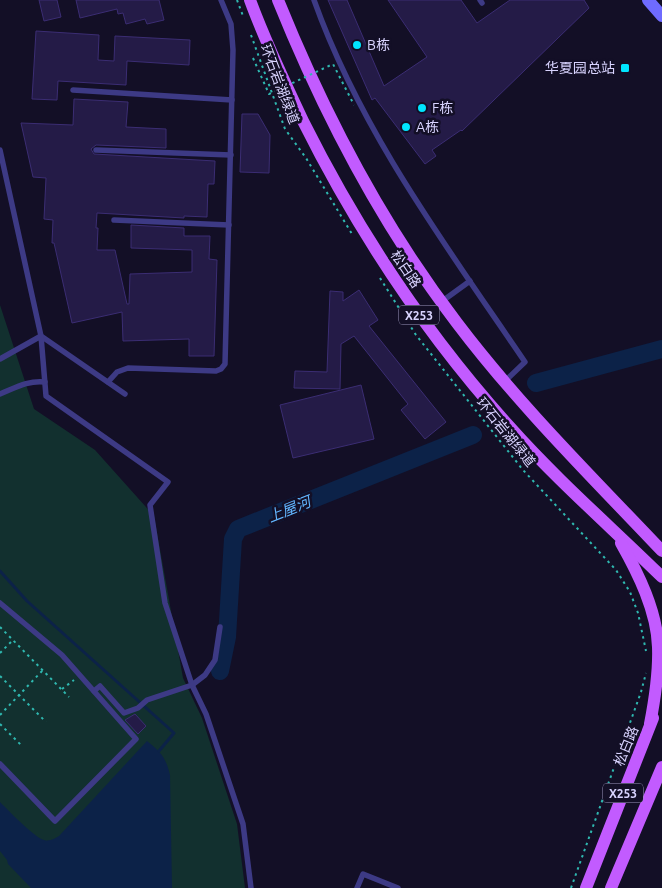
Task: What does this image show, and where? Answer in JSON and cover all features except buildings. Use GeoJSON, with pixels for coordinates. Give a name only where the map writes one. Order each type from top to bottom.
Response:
{"type":"FeatureCollection","features":[{"type":"Feature","properties":{"kind":"main road","name":"松白路"},"geometry":{"type":"LineString","coordinates":[[250,0],[291,96],[333,177],[371,244],[403,292],[460,369],[510,427],[536,455],[662,577]]}},
{"type":"Feature","properties":{"kind":"main road","name":"松白路"},"geometry":{"type":"LineString","coordinates":[[278,0],[314,85],[355,165],[393,230],[441,302],[504,382],[662,551]]}},
{"type":"Feature","properties":{"kind":"main road"},"geometry":{"type":"LineString","coordinates":[[637,525],[662,536]]}},
{"type":"Feature","properties":{"kind":"main road"},"geometry":{"type":"LineString","coordinates":[[611,528],[633,565],[656,626],[658,669],[650,724]]}},
{"type":"Feature","properties":{"kind":"main road","name":"松白路"},"geometry":{"type":"LineString","coordinates":[[586,888],[650,724],[662,700]]}},
{"type":"Feature","properties":{"kind":"main road","name":"X253"},"geometry":{"type":"LineString","coordinates":[[611,888],[662,767]]}},
{"type":"Feature","properties":{"kind":"street"},"geometry":{"type":"LineString","coordinates":[[648,0],[662,16]]}},
{"type":"Feature","properties":{"kind":"lane"},"geometry":{"type":"LineString","coordinates":[[108,382],[117,372],[128,368],[216,371],[225,364],[231,155],[232,32],[228,15],[221,0]]}},
{"type":"Feature","properties":{"kind":"lane"},"geometry":{"type":"LineString","coordinates":[[314,0],[331,42],[362,107],[405,183],[524,362],[504,382]]}},
{"type":"Feature","properties":{"kind":"lane"},"geometry":{"type":"LineString","coordinates":[[73,90],[232,100]]}},
{"type":"Feature","properties":{"kind":"lane"},"geometry":{"type":"LineString","coordinates":[[0,150],[40,336],[46,396],[168,482],[150,505],[165,603],[192,685],[206,714],[243,824],[251,888]]}},
{"type":"Feature","properties":{"kind":"lane"},"geometry":{"type":"LineString","coordinates":[[96,150],[231,155]]}},
{"type":"Feature","properties":{"kind":"lane"},"geometry":{"type":"LineString","coordinates":[[114,220],[229,224]]}},
{"type":"Feature","properties":{"kind":"lane"},"geometry":{"type":"LineString","coordinates":[[441,302],[470,281]]}},
{"type":"Feature","properties":{"kind":"lane"},"geometry":{"type":"LineString","coordinates":[[0,359],[40,336]]}},
{"type":"Feature","properties":{"kind":"lane"},"geometry":{"type":"LineString","coordinates":[[40,336],[126,394]]}},
{"type":"Feature","properties":{"kind":"lane"},"geometry":{"type":"LineString","coordinates":[[0,394],[35,381],[45,382]]}},
{"type":"Feature","properties":{"kind":"lane"},"geometry":{"type":"LineString","coordinates":[[0,603],[50,643],[136,739],[55,821],[0,764]]}},
{"type":"Feature","properties":{"kind":"lane"},"geometry":{"type":"LineString","coordinates":[[94,692],[100,686],[124,713],[138,708],[147,700],[192,685],[205,675],[215,660],[220,627]]}},
{"type":"Feature","properties":{"kind":"lane"},"geometry":{"type":"LineString","coordinates":[[357,888],[363,874],[398,888]]}},
{"type":"Feature","properties":{"kind":"path"},"geometry":{"type":"LineString","coordinates":[[237,0],[243,16]]}},
{"type":"Feature","properties":{"kind":"path","name":"环石岩湖绿道"},"geometry":{"type":"LineString","coordinates":[[250,33],[285,129],[306,158],[352,235]]}},
{"type":"Feature","properties":{"kind":"path"},"geometry":{"type":"LineString","coordinates":[[253,58],[269,94],[333,64],[354,106]]}},
{"type":"Feature","properties":{"kind":"path","name":"环石岩湖绿道"},"geometry":{"type":"LineString","coordinates":[[379,276],[416,335],[523,470],[616,570],[630,592],[638,613],[646,650]]}},
{"type":"Feature","properties":{"kind":"path"},"geometry":{"type":"LineString","coordinates":[[0,627],[69,696]]}},
{"type":"Feature","properties":{"kind":"path"},"geometry":{"type":"LineString","coordinates":[[0,653],[13,640]]}},
{"type":"Feature","properties":{"kind":"path"},"geometry":{"type":"LineString","coordinates":[[0,714],[43,670]]}},
{"type":"Feature","properties":{"kind":"path"},"geometry":{"type":"LineString","coordinates":[[571,888],[633,715],[646,670]]}},
{"type":"Feature","properties":{"kind":"path"},"geometry":{"type":"LineString","coordinates":[[62,689],[80,675]]}},
{"type":"Feature","properties":{"kind":"path"},"geometry":{"type":"LineString","coordinates":[[0,676],[46,722]]}},
{"type":"Feature","properties":{"kind":"path"},"geometry":{"type":"LineString","coordinates":[[0,724],[21,745]]}},
{"type":"Feature","properties":{"kind":"green space"},"geometry":{"type":"Polygon","coordinates":[[[0,305],[34,409],[95,450],[154,516],[183,678],[202,718],[237,824],[245,888],[0,888],[0,305]]]}},
{"type":"Feature","properties":{"kind":"water"},"geometry":{"type":"Polygon","coordinates":[[[147,741],[162,756],[167,764],[170,775],[172,888],[31,888],[8,864],[0,851],[0,802],[34,834],[44,840],[52,840],[59,836],[147,741]]]}},
{"type":"Feature","properties":{"kind":"waterway","name":"上屋河"},"geometry":{"type":"LineString","coordinates":[[536,383],[662,349]]}},
{"type":"Feature","properties":{"kind":"waterway","name":"上屋河"},"geometry":{"type":"LineString","coordinates":[[220,671],[227,637],[233,539],[238,529],[473,435]]}},
{"type":"Feature","properties":{"kind":"waterway"},"geometry":{"type":"LineString","coordinates":[[0,571],[27,601],[174,733],[159,751]]}},
{"type":"Feature","properties":{"kind":"place","name":"B栋"},"geometry":{"type":"Point","coordinates":[357,45]}},
{"type":"Feature","properties":{"kind":"place","name":"华夏园总站"},"geometry":{"type":"Point","coordinates":[625,68]}},
{"type":"Feature","properties":{"kind":"place","name":"F栋"},"geometry":{"type":"Point","coordinates":[422,108]}},
{"type":"Feature","properties":{"kind":"place","name":"A栋"},"geometry":{"type":"Point","coordinates":[406,127]}}]}
